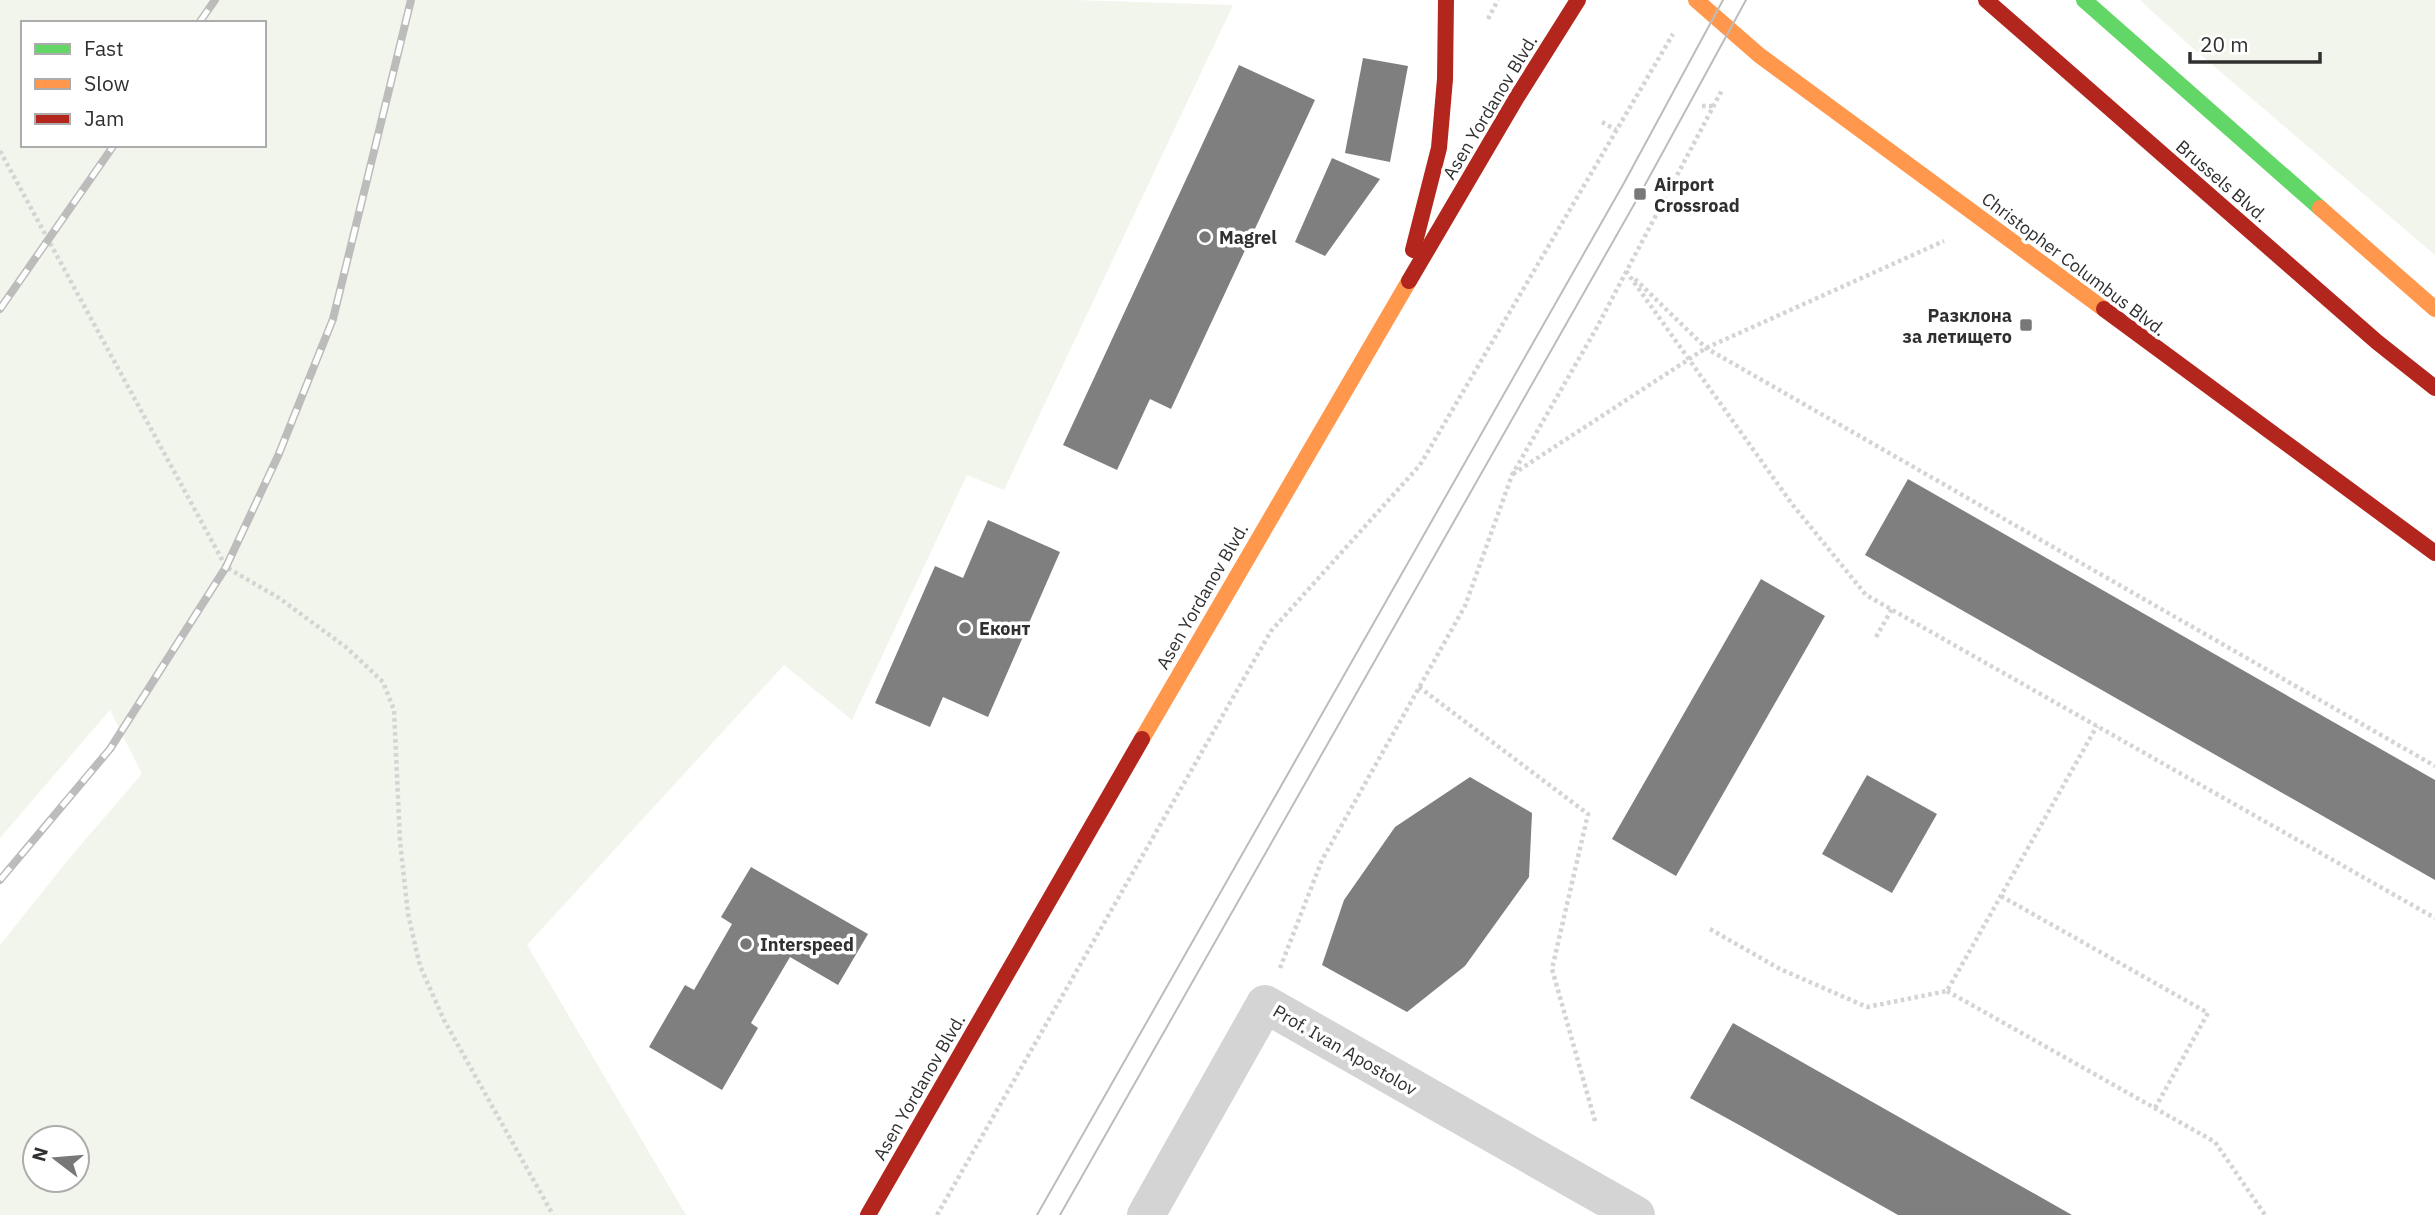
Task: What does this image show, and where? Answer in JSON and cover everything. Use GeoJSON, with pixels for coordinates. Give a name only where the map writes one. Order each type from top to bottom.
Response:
{"type":"FeatureCollection","features":[{"type":"Feature","properties":{"kind":"main road"},"geometry":{"type":"LineString","coordinates":[[1401,296],[1439,148],[1445,79],[1446,0]]}},
{"type":"Feature","properties":{"kind":"main road","name":"Asen Yordanov Blvd."},"geometry":{"type":"LineString","coordinates":[[868,1215],[1239,570],[1523,87],[1578,0]]}},
{"type":"Feature","properties":{"kind":"main road","name":"Christopher Columbus Blvd."},"geometry":{"type":"LineString","coordinates":[[1696,0],[1759,55],[2435,553]]}},
{"type":"Feature","properties":{"kind":"main road","name":"Brussels Blvd."},"geometry":{"type":"LineString","coordinates":[[1986,0],[2377,342],[2435,388]]}},
{"type":"Feature","properties":{"kind":"main road"},"geometry":{"type":"LineString","coordinates":[[2084,0],[2435,309]]}},
{"type":"Feature","properties":{"kind":"street","name":"Prof. Ivan Apostolov"},"geometry":{"type":"LineString","coordinates":[[1146,1215],[1265,1004],[1636,1215]]}},
{"type":"Feature","properties":{"kind":"path"},"geometry":{"type":"LineString","coordinates":[[937,1215],[1271,631],[1420,465],[1673,33]]}},
{"type":"Feature","properties":{"kind":"path"},"geometry":{"type":"LineString","coordinates":[[1265,1004],[1322,860],[1465,606],[1512,475],[1596,329],[1722,90]]}},
{"type":"Feature","properties":{"kind":"path"},"geometry":{"type":"LineString","coordinates":[[1634,100],[1644,101]]}},
{"type":"Feature","properties":{"kind":"path"},"geometry":{"type":"LineString","coordinates":[[1702,106],[1714,106]]}},
{"type":"Feature","properties":{"kind":"path"},"geometry":{"type":"LineString","coordinates":[[1602,122],[1617,130]]}},
{"type":"Feature","properties":{"kind":"path"},"geometry":{"type":"LineString","coordinates":[[0,151],[226,567],[279,598],[346,648],[383,682],[394,710],[405,890],[420,966],[444,1020],[553,1215]]}},
{"type":"Feature","properties":{"kind":"path"},"geometry":{"type":"LineString","coordinates":[[1512,475],[1706,348],[1987,223]]}},
{"type":"Feature","properties":{"kind":"path"},"geometry":{"type":"LineString","coordinates":[[1626,271],[1706,348],[2435,766]]}},
{"type":"Feature","properties":{"kind":"path"},"geometry":{"type":"LineString","coordinates":[[1626,271],[1792,504],[1866,595],[2435,918]]}},
{"type":"Feature","properties":{"kind":"path"},"geometry":{"type":"LineString","coordinates":[[1876,637],[1892,609]]}},
{"type":"Feature","properties":{"kind":"path"},"geometry":{"type":"LineString","coordinates":[[1419,687],[1588,814],[1552,969],[1595,1121]]}},
{"type":"Feature","properties":{"kind":"path"},"geometry":{"type":"LineString","coordinates":[[1947,990],[2097,726]]}},
{"type":"Feature","properties":{"kind":"path"},"geometry":{"type":"LineString","coordinates":[[2001,896],[2208,1013],[2155,1108]]}},
{"type":"Feature","properties":{"kind":"path"},"geometry":{"type":"LineString","coordinates":[[1710,929],[1780,968],[1867,1007],[1947,990],[2215,1142],[2265,1215]]}},
{"type":"Feature","properties":{"kind":"shaded area"},"geometry":{"type":"Polygon","coordinates":[[[0,0],[1074,0],[1233,5],[1004,490],[967,475],[852,720],[784,665],[527,945],[686,1215],[0,1215],[0,945],[72,855],[142,774],[110,710],[0,838],[0,0]]]}},
{"type":"Feature","properties":{"kind":"shaded area"},"geometry":{"type":"Polygon","coordinates":[[[2140,0],[2435,0],[2435,255],[2188,44],[2140,0]]]}},
{"type":"Feature","properties":{"kind":"building"},"geometry":{"type":"Polygon","coordinates":[[[1363,58],[1408,66],[1390,162],[1345,153],[1363,58]]]}},
{"type":"Feature","properties":{"kind":"building","name":"Magrel"},"geometry":{"type":"Polygon","coordinates":[[[1239,65],[1315,100],[1171,409],[1150,399],[1117,470],[1063,445],[1239,65]]]}},
{"type":"Feature","properties":{"kind":"building"},"geometry":{"type":"Polygon","coordinates":[[[1332,158],[1380,179],[1325,256],[1295,242],[1332,158]]]}},
{"type":"Feature","properties":{"kind":"building"},"geometry":{"type":"Polygon","coordinates":[[[1908,479],[2435,780],[2435,880],[1865,555],[1908,479]]]}},
{"type":"Feature","properties":{"kind":"building"},"geometry":{"type":"Polygon","coordinates":[[[988,520],[1060,552],[988,717],[943,697],[930,727],[875,703],[935,566],[963,578],[988,520]]]}},
{"type":"Feature","properties":{"kind":"building"},"geometry":{"type":"Polygon","coordinates":[[[1761,579],[1825,616],[1676,876],[1612,839],[1761,579]]]}},
{"type":"Feature","properties":{"kind":"building"},"geometry":{"type":"Polygon","coordinates":[[[1867,775],[1937,814],[1892,893],[1822,854],[1867,775]]]}},
{"type":"Feature","properties":{"kind":"building"},"geometry":{"type":"Polygon","coordinates":[[[1470,777],[1532,813],[1529,877],[1465,966],[1407,1012],[1322,965],[1344,900],[1395,827],[1470,777]]]}},
{"type":"Feature","properties":{"kind":"building"},"geometry":{"type":"Polygon","coordinates":[[[751,867],[868,934],[838,985],[790,957],[751,1023],[758,1028],[722,1090],[649,1047],[685,985],[694,990],[732,924],[721,917],[751,867]]]}},
{"type":"Feature","properties":{"kind":"building"},"geometry":{"type":"Polygon","coordinates":[[[1733,1023],[2072,1215],[1898,1215],[1690,1098],[1733,1023]]]}},
{"type":"Feature","properties":{"kind":"tram line"},"geometry":{"type":"LineString","coordinates":[[1037,1215],[1624,183],[1723,0]]}},
{"type":"Feature","properties":{"kind":"tram line"},"geometry":{"type":"LineString","coordinates":[[1060,1215],[1640,194],[1746,0]]}},
{"type":"Feature","properties":{"kind":"railway"},"geometry":{"type":"LineString","coordinates":[[200,21],[215,0]]}},
{"type":"Feature","properties":{"kind":"railway"},"geometry":{"type":"LineString","coordinates":[[0,880],[110,749],[226,567],[278,456],[333,319],[411,0]]}},
{"type":"Feature","properties":{"kind":"railway"},"geometry":{"type":"LineString","coordinates":[[0,309],[113,147]]}},
{"type":"Feature","properties":{"kind":"traffic: fast"},"geometry":{"type":"LineString","coordinates":[[2084,0],[2320,208]]}},
{"type":"Feature","properties":{"kind":"traffic: slow"},"geometry":{"type":"LineString","coordinates":[[1696,0],[1759,55],[2104,309]]}},
{"type":"Feature","properties":{"kind":"traffic: slow"},"geometry":{"type":"LineString","coordinates":[[2320,208],[2435,309]]}},
{"type":"Feature","properties":{"kind":"traffic: slow"},"geometry":{"type":"LineString","coordinates":[[1142,739],[1409,281]]}},
{"type":"Feature","properties":{"kind":"traffic: jam"},"geometry":{"type":"LineString","coordinates":[[1413,250],[1439,148],[1445,79],[1446,0]]}},
{"type":"Feature","properties":{"kind":"traffic: jam"},"geometry":{"type":"LineString","coordinates":[[1409,281],[1517,97],[1578,0]]}},
{"type":"Feature","properties":{"kind":"traffic: jam"},"geometry":{"type":"LineString","coordinates":[[1986,0],[2377,342],[2435,388]]}},
{"type":"Feature","properties":{"kind":"traffic: jam"},"geometry":{"type":"LineString","coordinates":[[2104,309],[2435,553]]}},
{"type":"Feature","properties":{"kind":"traffic: jam"},"geometry":{"type":"LineString","coordinates":[[868,1215],[1142,739]]}},
{"type":"Feature","properties":{"kind":"place","name":"Airport Crossroad"},"geometry":{"type":"Point","coordinates":[1640,194]}},
{"type":"Feature","properties":{"kind":"place","name":"Magrel"},"geometry":{"type":"Point","coordinates":[1205,237]}},
{"type":"Feature","properties":{"kind":"place","name":"Разклона за летището"},"geometry":{"type":"Point","coordinates":[2026,325]}},
{"type":"Feature","properties":{"kind":"place","name":"Еконт"},"geometry":{"type":"Point","coordinates":[965,628]}},
{"type":"Feature","properties":{"kind":"place","name":"Interspeed"},"geometry":{"type":"Point","coordinates":[746,944]}}]}
